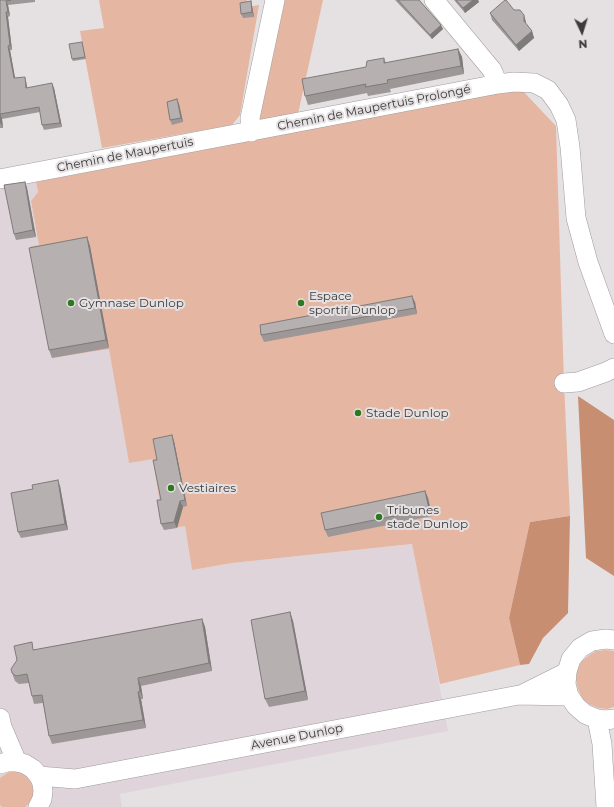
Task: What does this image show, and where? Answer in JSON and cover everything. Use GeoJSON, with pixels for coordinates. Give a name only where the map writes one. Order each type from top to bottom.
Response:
{"type":"FeatureCollection","features":[{"type":"Feature","properties":{"kind":"street"},"geometry":{"type":"LineString","coordinates":[[251,132],[250,118],[275,0]]}},
{"type":"Feature","properties":{"kind":"street"},"geometry":{"type":"LineString","coordinates":[[434,0],[492,70],[498,84]]}},
{"type":"Feature","properties":{"kind":"street","name":"Chemin de Maupertuis Prolongé"},"geometry":{"type":"LineString","coordinates":[[251,132],[498,84],[514,82],[534,83],[548,90],[560,105],[566,120],[570,147],[576,218],[588,262],[614,334]]}},
{"type":"Feature","properties":{"kind":"street","name":"Chemin de Maupertuis"},"geometry":{"type":"LineString","coordinates":[[0,178],[251,132]]}},
{"type":"Feature","properties":{"kind":"street"},"geometry":{"type":"LineString","coordinates":[[564,383],[578,382],[614,368]]}},
{"type":"Feature","properties":{"kind":"street"},"geometry":{"type":"LineString","coordinates":[[606,807],[602,744],[605,719],[585,714],[576,706],[570,696],[566,684],[567,672],[571,659],[580,648],[592,641],[606,639],[614,640]]}},
{"type":"Feature","properties":{"kind":"street","name":"Avenue Dunlop"},"geometry":{"type":"LineString","coordinates":[[519,695],[567,672]]}},
{"type":"Feature","properties":{"kind":"street","name":"Avenue Dunlop"},"geometry":{"type":"LineString","coordinates":[[38,776],[75,779],[519,695],[570,696]]}},
{"type":"Feature","properties":{"kind":"street"},"geometry":{"type":"LineString","coordinates":[[0,746],[1,723]]}},
{"type":"Feature","properties":{"kind":"street"},"geometry":{"type":"LineString","coordinates":[[1,723],[8,763],[25,764],[33,769],[42,783],[43,791],[40,803]]}},
{"type":"Feature","properties":{"kind":"street","name":"Avenue Dunlop"},"geometry":{"type":"LineString","coordinates":[[40,803],[75,779]]}},
{"type":"Feature","properties":{"kind":"shaded area"},"geometry":{"type":"Polygon","coordinates":[[[99,0],[247,0],[246,7],[259,5],[240,115],[232,125],[102,148],[80,31],[104,28],[99,0]]]}},
{"type":"Feature","properties":{"kind":"shaded area"},"geometry":{"type":"Polygon","coordinates":[[[285,0],[323,0],[298,114],[259,120],[285,0]]]}},
{"type":"Feature","properties":{"kind":"shaded area","name":"Espace sportif Dunlop"},"geometry":{"type":"Polygon","coordinates":[[[521,89],[556,126],[564,383],[570,516],[530,522],[509,618],[520,665],[440,684],[412,544],[232,563],[192,570],[185,526],[164,530],[153,459],[129,463],[109,349],[52,358],[31,246],[39,245],[31,201],[38,192],[36,182],[521,89]]]}},
{"type":"Feature","properties":{"kind":"shaded area"},"geometry":{"type":"Polygon","coordinates":[[[36,182],[38,192],[31,201],[39,245],[31,247],[52,358],[109,348],[129,462],[153,458],[164,530],[185,526],[192,570],[232,563],[413,544],[448,731],[120,794],[122,807],[0,807],[0,188],[36,182]]]}},
{"type":"Feature","properties":{"kind":"shaded area"},"geometry":{"type":"Polygon","coordinates":[[[578,396],[614,420],[614,576],[586,558],[578,396]]]}},
{"type":"Feature","properties":{"kind":"shaded area"},"geometry":{"type":"Polygon","coordinates":[[[570,516],[568,613],[543,638],[529,664],[520,665],[509,618],[530,522],[570,516]]]}},
{"type":"Feature","properties":{"kind":"shaded area"},"geometry":{"type":"Polygon","coordinates":[[[596,651],[614,651],[614,707],[607,709],[598,708],[589,704],[582,698],[576,680],[577,671],[581,662],[596,651]]]}},
{"type":"Feature","properties":{"kind":"shaded area"},"geometry":{"type":"Polygon","coordinates":[[[9,772],[22,774],[27,777],[31,783],[33,796],[25,807],[2,807],[0,805],[0,778],[9,772]]]}},
{"type":"Feature","properties":{"kind":"building"},"geometry":{"type":"Polygon","coordinates":[[[0,0],[11,0],[6,1],[8,12],[6,12],[10,45],[8,46],[14,78],[25,77],[26,88],[52,83],[60,123],[42,125],[39,107],[0,114],[0,0]]]}},
{"type":"Feature","properties":{"kind":"building"},"geometry":{"type":"Polygon","coordinates":[[[398,0],[419,0],[441,25],[430,35],[398,0]]]}},
{"type":"Feature","properties":{"kind":"building"},"geometry":{"type":"Polygon","coordinates":[[[456,0],[473,0],[463,8],[456,0]]]}},
{"type":"Feature","properties":{"kind":"building"},"geometry":{"type":"Polygon","coordinates":[[[505,0],[514,10],[520,10],[524,15],[524,21],[532,31],[516,45],[490,13],[505,0]]]}},
{"type":"Feature","properties":{"kind":"building"},"geometry":{"type":"Polygon","coordinates":[[[251,1],[252,12],[241,14],[240,3],[251,1]]]}},
{"type":"Feature","properties":{"kind":"building"},"geometry":{"type":"Polygon","coordinates":[[[82,42],[85,57],[72,59],[69,44],[82,42]]]}},
{"type":"Feature","properties":{"kind":"building"},"geometry":{"type":"Polygon","coordinates":[[[458,49],[461,66],[387,80],[388,83],[365,87],[366,84],[305,96],[302,79],[366,67],[367,61],[384,58],[384,63],[458,49]]]}},
{"type":"Feature","properties":{"kind":"building"},"geometry":{"type":"Polygon","coordinates":[[[177,99],[181,118],[170,120],[167,102],[177,99]]]}},
{"type":"Feature","properties":{"kind":"building"},"geometry":{"type":"Polygon","coordinates":[[[25,182],[33,230],[14,234],[4,185],[25,182]]]}},
{"type":"Feature","properties":{"kind":"building","name":"Gymnase Dunlop"},"geometry":{"type":"Polygon","coordinates":[[[87,237],[106,340],[49,350],[29,248],[87,237]]]}},
{"type":"Feature","properties":{"kind":"building"},"geometry":{"type":"Polygon","coordinates":[[[412,296],[415,308],[261,335],[260,325],[412,296]]]}},
{"type":"Feature","properties":{"kind":"building","name":"Vestiaires"},"geometry":{"type":"Polygon","coordinates":[[[172,435],[185,500],[180,501],[174,522],[161,524],[157,500],[161,500],[153,460],[157,460],[153,439],[172,435]]]}},
{"type":"Feature","properties":{"kind":"building"},"geometry":{"type":"Polygon","coordinates":[[[58,480],[65,524],[18,532],[11,493],[33,489],[32,485],[58,480]]]}},
{"type":"Feature","properties":{"kind":"building"},"geometry":{"type":"Polygon","coordinates":[[[425,491],[429,509],[325,530],[321,513],[425,491]]]}},
{"type":"Feature","properties":{"kind":"building"},"geometry":{"type":"Polygon","coordinates":[[[290,612],[305,691],[265,699],[251,620],[290,612]]]}},
{"type":"Feature","properties":{"kind":"building"},"geometry":{"type":"Polygon","coordinates":[[[202,619],[209,663],[138,678],[140,691],[138,692],[143,720],[49,736],[42,695],[32,696],[27,674],[16,676],[12,673],[11,669],[17,660],[14,646],[32,642],[33,650],[202,619]]]}},
{"type":"Feature","properties":{"kind":"place","name":"Gymnase Dunlop"},"geometry":{"type":"Point","coordinates":[71,303]}},
{"type":"Feature","properties":{"kind":"place","name":"Espace sportif Dunlop"},"geometry":{"type":"Point","coordinates":[301,303]}},
{"type":"Feature","properties":{"kind":"place","name":"Stade Dunlop"},"geometry":{"type":"Point","coordinates":[358,413]}},
{"type":"Feature","properties":{"kind":"place","name":"Vestiaires"},"geometry":{"type":"Point","coordinates":[171,488]}},
{"type":"Feature","properties":{"kind":"place","name":"Tribunes stade Dunlop"},"geometry":{"type":"Point","coordinates":[379,517]}}]}
